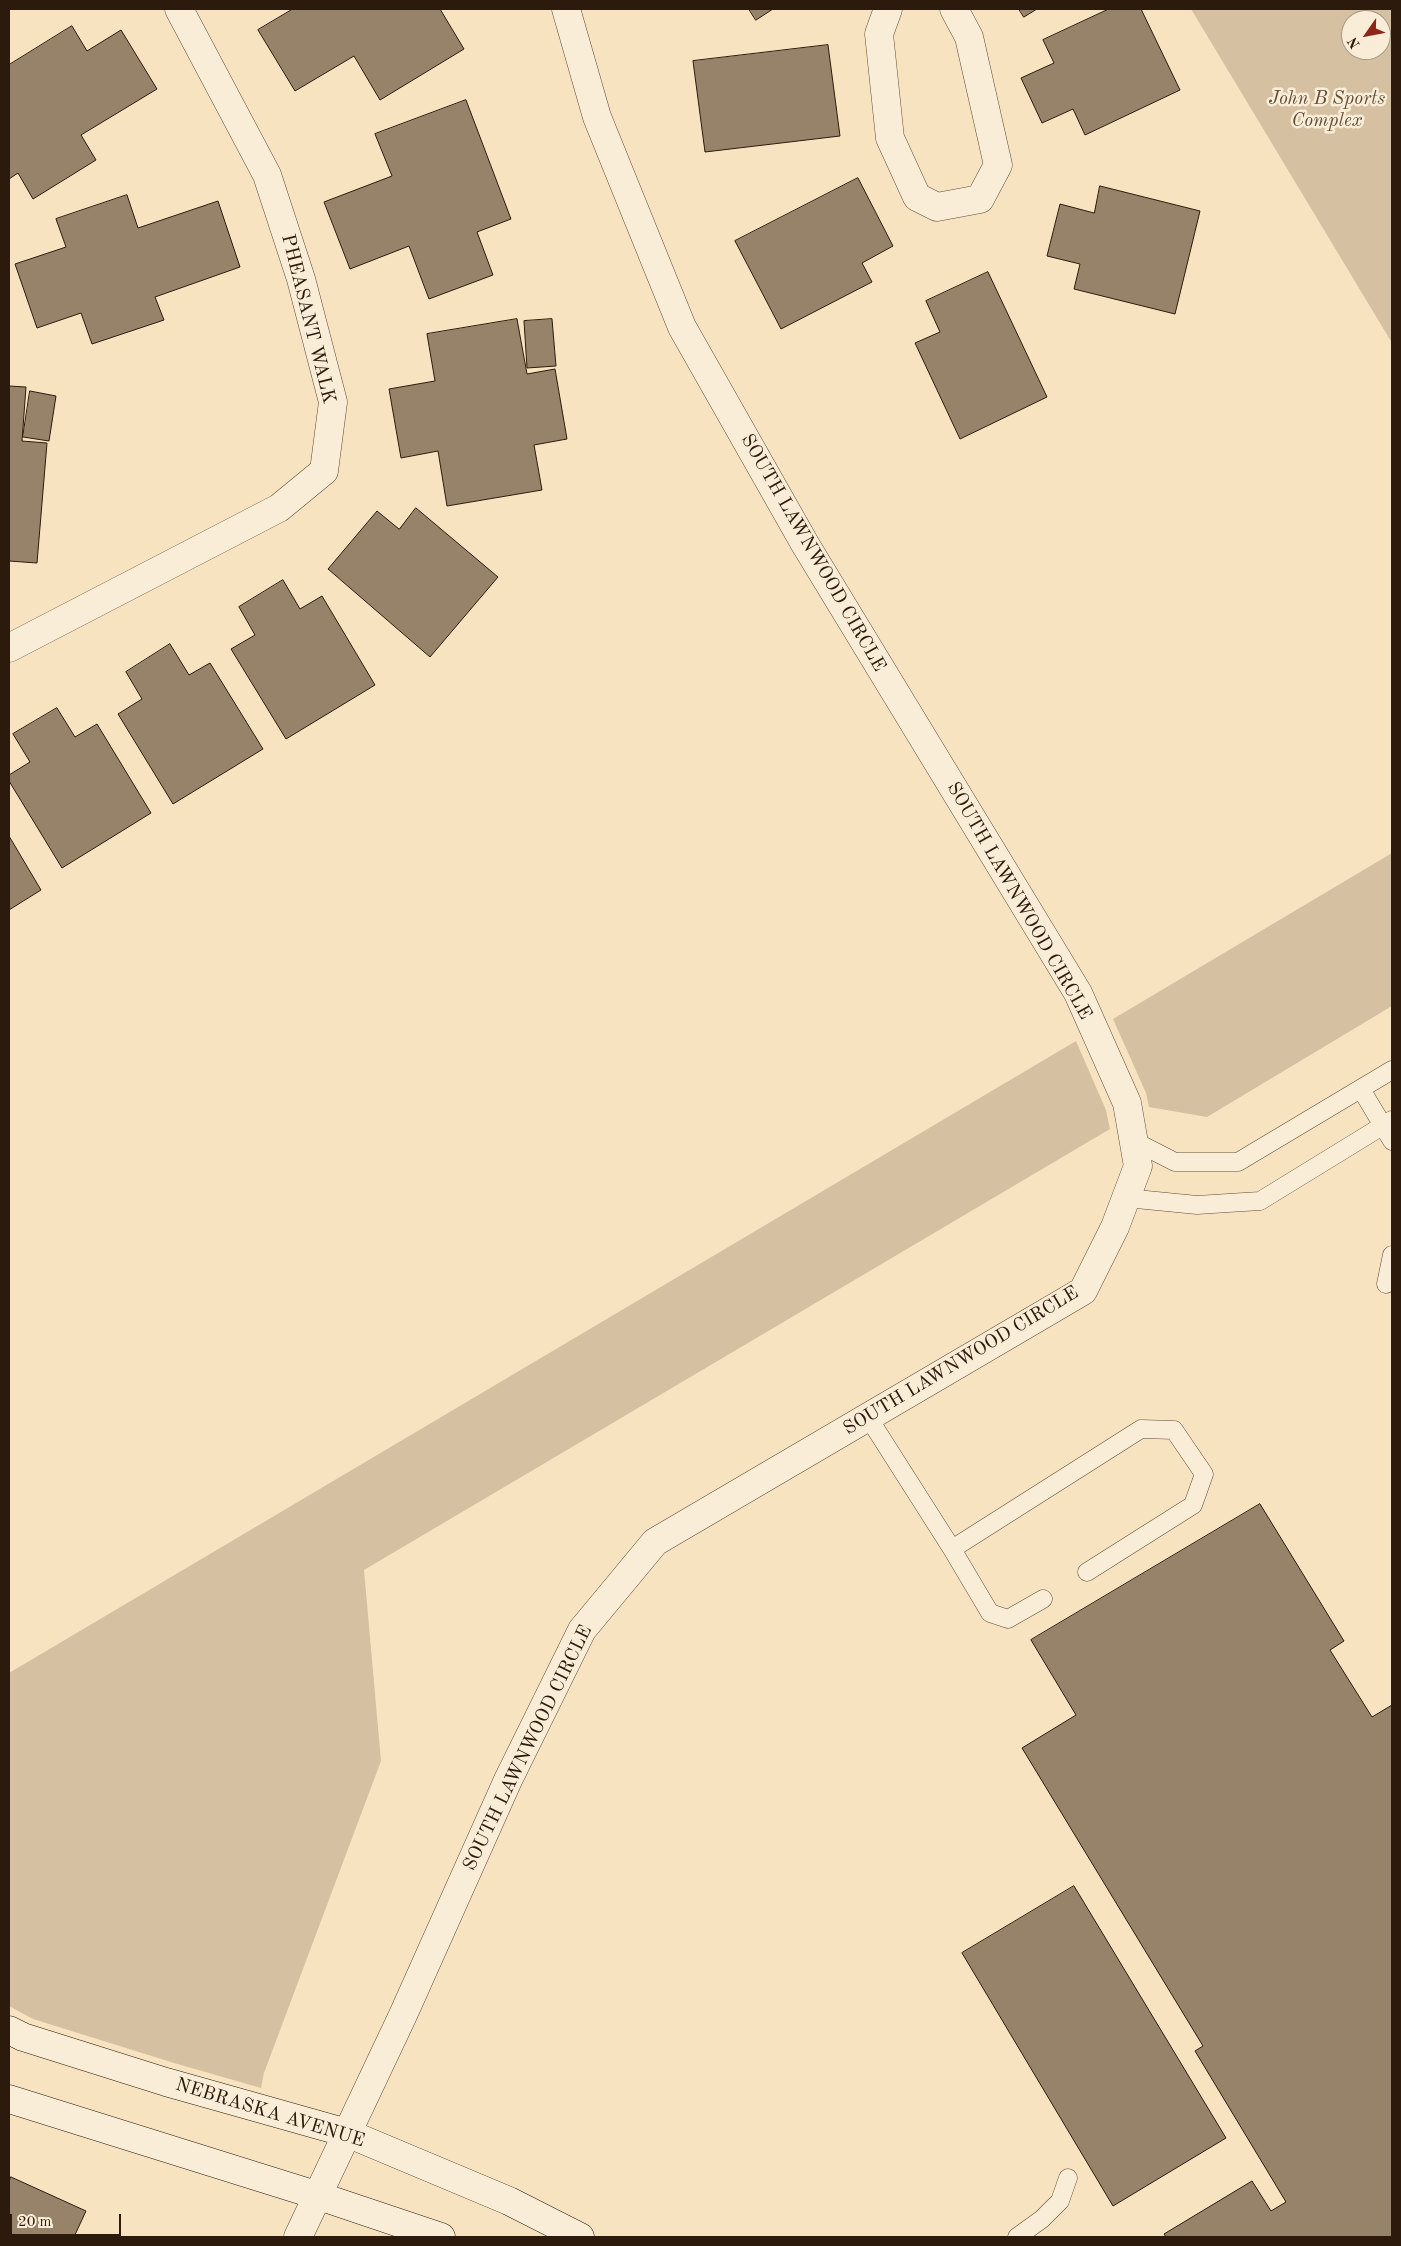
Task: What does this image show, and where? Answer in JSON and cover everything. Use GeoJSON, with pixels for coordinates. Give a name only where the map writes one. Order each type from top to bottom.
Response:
{"type":"FeatureCollection","features":[{"type":"Feature","properties":{"kind":"street","name":"PHEASANT WALK"},"geometry":{"type":"LineString","coordinates":[[9,648],[279,508],[324,471],[333,402],[301,279],[267,175],[179,9]]}},
{"type":"Feature","properties":{"kind":"street","name":"SOUTH LAWNWOOD CIRCLE"},"geometry":{"type":"LineString","coordinates":[[298,2237],[403,2015],[508,1780],[582,1630],[655,1542],[1083,1291],[1115,1227],[1138,1166],[1126,1103],[1078,993],[805,544],[682,327],[597,117],[566,9]]}},
{"type":"Feature","properties":{"kind":"street"},"geometry":{"type":"LineString","coordinates":[[888,9],[879,34],[890,138],[917,197],[937,206],[980,199],[998,165],[969,37],[954,9]]}},
{"type":"Feature","properties":{"kind":"street","name":"NEBRASKA AVENUE"},"geometry":{"type":"LineString","coordinates":[[9,2030],[23,2037],[166,2082],[347,2133],[509,2201],[580,2237]]}},
{"type":"Feature","properties":{"kind":"street"},"geometry":{"type":"LineString","coordinates":[[9,2099],[441,2237]]}},
{"type":"Feature","properties":{"kind":"lane"},"geometry":{"type":"LineString","coordinates":[[1134,1141],[1174,1162],[1238,1162],[1392,1070]]}},
{"type":"Feature","properties":{"kind":"lane"},"geometry":{"type":"LineString","coordinates":[[1361,1089],[1388,1123],[1392,1141]]}},
{"type":"Feature","properties":{"kind":"lane"},"geometry":{"type":"LineString","coordinates":[[1126,1198],[1197,1206],[1260,1201],[1388,1123]]}},
{"type":"Feature","properties":{"kind":"lane"},"geometry":{"type":"LineString","coordinates":[[1386,1284],[1392,1255]]}},
{"type":"Feature","properties":{"kind":"lane"},"geometry":{"type":"LineString","coordinates":[[868,1416],[952,1549],[990,1614],[1008,1619],[1043,1600]]}},
{"type":"Feature","properties":{"kind":"lane"},"geometry":{"type":"LineString","coordinates":[[952,1549],[1140,1429],[1174,1430],[1204,1474],[1193,1505],[1087,1572]]}},
{"type":"Feature","properties":{"kind":"lane"},"geometry":{"type":"LineString","coordinates":[[1017,2237],[1042,2220],[1060,2201],[1068,2178]]}},
{"type":"Feature","properties":{"kind":"green space","name":"John B Sports Complex"},"geometry":{"type":"Polygon","coordinates":[[[1191,9],[1392,9],[1392,343],[1191,9]]]}},
{"type":"Feature","properties":{"kind":"green space"},"geometry":{"type":"Polygon","coordinates":[[[1392,853],[1392,1006],[1207,1117],[1149,1107],[1146,1093],[1113,1019],[1392,853]]]}},
{"type":"Feature","properties":{"kind":"green space"},"geometry":{"type":"Polygon","coordinates":[[[1076,1041],[1106,1110],[1110,1129],[364,1570],[381,1761],[264,2073],[261,2088],[33,2019],[9,2006],[9,1673],[1076,1041]]]}},
{"type":"Feature","properties":{"kind":"building"},"geometry":{"type":"Polygon","coordinates":[[[293,9],[440,9],[464,49],[380,100],[354,56],[295,91],[258,30],[293,9]]]}},
{"type":"Feature","properties":{"kind":"building"},"geometry":{"type":"Polygon","coordinates":[[[749,9],[773,9],[756,20],[749,9]]]}},
{"type":"Feature","properties":{"kind":"building"},"geometry":{"type":"Polygon","coordinates":[[[1019,9],[1037,9],[1024,17],[1019,9]]]}},
{"type":"Feature","properties":{"kind":"building"},"geometry":{"type":"Polygon","coordinates":[[[1109,9],[1141,9],[1180,90],[1085,135],[1073,109],[1042,123],[1021,78],[1054,63],[1043,40],[1109,9]]]}},
{"type":"Feature","properties":{"kind":"building"},"geometry":{"type":"Polygon","coordinates":[[[72,26],[87,51],[121,30],[157,89],[81,135],[96,160],[33,199],[18,173],[9,179],[9,65],[72,26]]]}},
{"type":"Feature","properties":{"kind":"building"},"geometry":{"type":"Polygon","coordinates":[[[828,45],[840,136],[705,152],[693,61],[828,45]]]}},
{"type":"Feature","properties":{"kind":"building"},"geometry":{"type":"Polygon","coordinates":[[[466,100],[511,219],[477,232],[493,275],[429,299],[409,246],[350,269],[324,202],[392,176],[375,134],[466,100]]]}},
{"type":"Feature","properties":{"kind":"building"},"geometry":{"type":"Polygon","coordinates":[[[858,178],[893,246],[862,263],[872,282],[781,329],[735,241],[858,178]]]}},
{"type":"Feature","properties":{"kind":"building"},"geometry":{"type":"Polygon","coordinates":[[[1100,186],[1200,211],[1175,314],[1074,289],[1080,264],[1047,256],[1060,204],[1094,213],[1100,186]]]}},
{"type":"Feature","properties":{"kind":"building"},"geometry":{"type":"Polygon","coordinates":[[[127,195],[138,228],[218,201],[240,267],[155,297],[164,320],[92,344],[81,313],[37,328],[15,264],[66,247],[56,219],[127,195]]]}},
{"type":"Feature","properties":{"kind":"building"},"geometry":{"type":"Polygon","coordinates":[[[988,272],[1047,397],[960,439],[915,343],[940,332],[926,301],[988,272]]]}},
{"type":"Feature","properties":{"kind":"building"},"geometry":{"type":"Polygon","coordinates":[[[517,319],[527,374],[555,369],[567,439],[534,445],[542,490],[447,506],[438,451],[401,458],[389,389],[435,381],[427,334],[517,319]]]}},
{"type":"Feature","properties":{"kind":"building"},"geometry":{"type":"Polygon","coordinates":[[[552,319],[556,366],[527,368],[524,321],[552,319]]]}},
{"type":"Feature","properties":{"kind":"building"},"geometry":{"type":"Polygon","coordinates":[[[9,386],[26,387],[22,441],[47,443],[37,563],[9,561],[9,386]]]}},
{"type":"Feature","properties":{"kind":"building"},"geometry":{"type":"Polygon","coordinates":[[[30,391],[56,396],[49,441],[23,437],[30,391]]]}},
{"type":"Feature","properties":{"kind":"building"},"geometry":{"type":"Polygon","coordinates":[[[416,508],[498,577],[430,657],[328,569],[377,511],[399,529],[416,508]]]}},
{"type":"Feature","properties":{"kind":"building"},"geometry":{"type":"Polygon","coordinates":[[[283,580],[300,609],[322,596],[375,685],[286,739],[231,649],[255,635],[239,607],[283,580]]]}},
{"type":"Feature","properties":{"kind":"building"},"geometry":{"type":"Polygon","coordinates":[[[170,644],[189,675],[210,663],[263,749],[173,804],[118,714],[142,699],[126,672],[170,644]]]}},
{"type":"Feature","properties":{"kind":"building"},"geometry":{"type":"Polygon","coordinates":[[[57,708],[75,737],[97,724],[151,813],[62,868],[9,781],[9,775],[30,762],[13,734],[57,708]]]}},
{"type":"Feature","properties":{"kind":"building"},"geometry":{"type":"Polygon","coordinates":[[[9,836],[41,890],[9,910],[9,836]]]}},
{"type":"Feature","properties":{"kind":"building"},"geometry":{"type":"Polygon","coordinates":[[[1260,1504],[1344,1641],[1330,1650],[1372,1717],[1392,1705],[1392,2237],[1166,2237],[1164,2234],[1252,2181],[1271,2211],[1286,2202],[1195,2051],[1203,2046],[1022,1748],[1076,1715],[1031,1640],[1260,1504]]]}},
{"type":"Feature","properties":{"kind":"building"},"geometry":{"type":"Polygon","coordinates":[[[1074,1886],[1226,2138],[1113,2206],[962,1953],[1074,1886]]]}},
{"type":"Feature","properties":{"kind":"building"},"geometry":{"type":"Polygon","coordinates":[[[11,2177],[86,2211],[74,2237],[9,2237],[9,2182],[11,2177]]]}}]}
